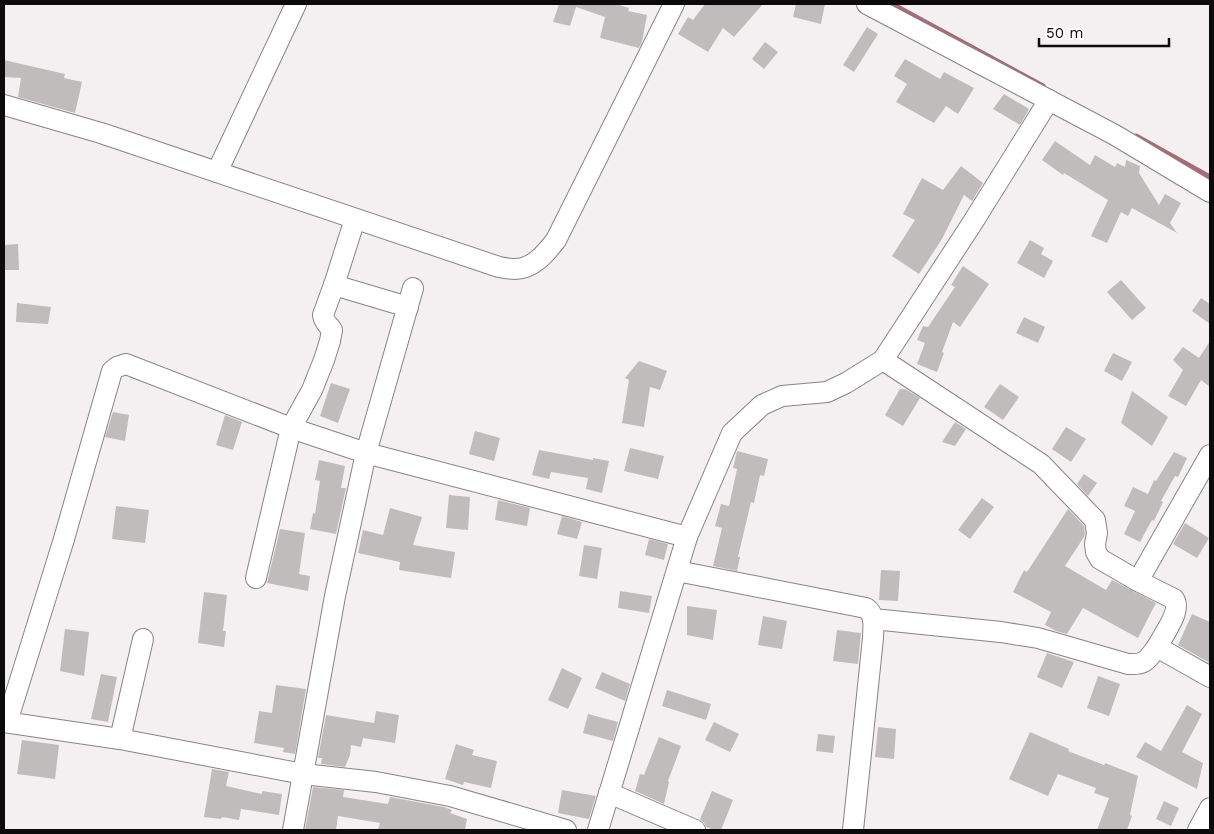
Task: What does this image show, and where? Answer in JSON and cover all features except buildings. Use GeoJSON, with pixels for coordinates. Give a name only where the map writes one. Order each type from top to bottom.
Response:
{"type":"FeatureCollection","features":[{"type":"Feature","properties":{"kind":"street"},"geometry":{"type":"LineString","coordinates":[[218,172],[296,4]]}},
{"type":"Feature","properties":{"kind":"street"},"geometry":{"type":"LineString","coordinates":[[4,105],[101,133],[499,267],[526,268],[545,253],[556,240],[674,4]]}},
{"type":"Feature","properties":{"kind":"street"},"geometry":{"type":"LineString","coordinates":[[867,4],[1115,135],[1210,192]]}},
{"type":"Feature","properties":{"kind":"street"},"geometry":{"type":"LineString","coordinates":[[598,830],[687,537],[732,433],[762,405],[782,396],[827,392],[846,383],[883,360],[973,222],[1049,100]]}},
{"type":"Feature","properties":{"kind":"street"},"geometry":{"type":"LineString","coordinates":[[256,578],[291,428],[312,390],[330,342],[332,330],[326,324],[324,315],[355,219]]}},
{"type":"Feature","properties":{"kind":"street"},"geometry":{"type":"LineString","coordinates":[[293,830],[335,596],[366,453],[410,298],[334,285]]}},
{"type":"Feature","properties":{"kind":"street"},"geometry":{"type":"LineString","coordinates":[[874,618],[1038,638],[1128,664],[1137,664],[1145,662],[1157,647],[1176,613],[1174,598],[1100,559],[1096,552],[1097,533],[1094,520],[1040,464],[883,360]]}},
{"type":"Feature","properties":{"kind":"street"},"geometry":{"type":"LineString","coordinates":[[566,830],[450,796],[376,782],[304,774],[120,739],[6,722],[61,548],[112,371],[126,364],[291,428],[366,453],[687,537]]}},
{"type":"Feature","properties":{"kind":"street"},"geometry":{"type":"LineString","coordinates":[[1138,580],[1210,456]]}},
{"type":"Feature","properties":{"kind":"street"},"geometry":{"type":"LineString","coordinates":[[677,571],[866,608],[870,611],[874,618],[873,638],[852,830]]}},
{"type":"Feature","properties":{"kind":"street"},"geometry":{"type":"LineString","coordinates":[[120,739],[143,639]]}},
{"type":"Feature","properties":{"kind":"street"},"geometry":{"type":"LineString","coordinates":[[1157,647],[1210,678]]}},
{"type":"Feature","properties":{"kind":"street"},"geometry":{"type":"LineString","coordinates":[[609,793],[694,830]]}},
{"type":"Feature","properties":{"kind":"street"},"geometry":{"type":"LineString","coordinates":[[1198,830],[1210,808]]}},
{"type":"Feature","properties":{"kind":"waterway"},"geometry":{"type":"LineString","coordinates":[[892,4],[1043,86]]}},
{"type":"Feature","properties":{"kind":"waterway"},"geometry":{"type":"LineString","coordinates":[[1136,136],[1210,177]]}}]}
